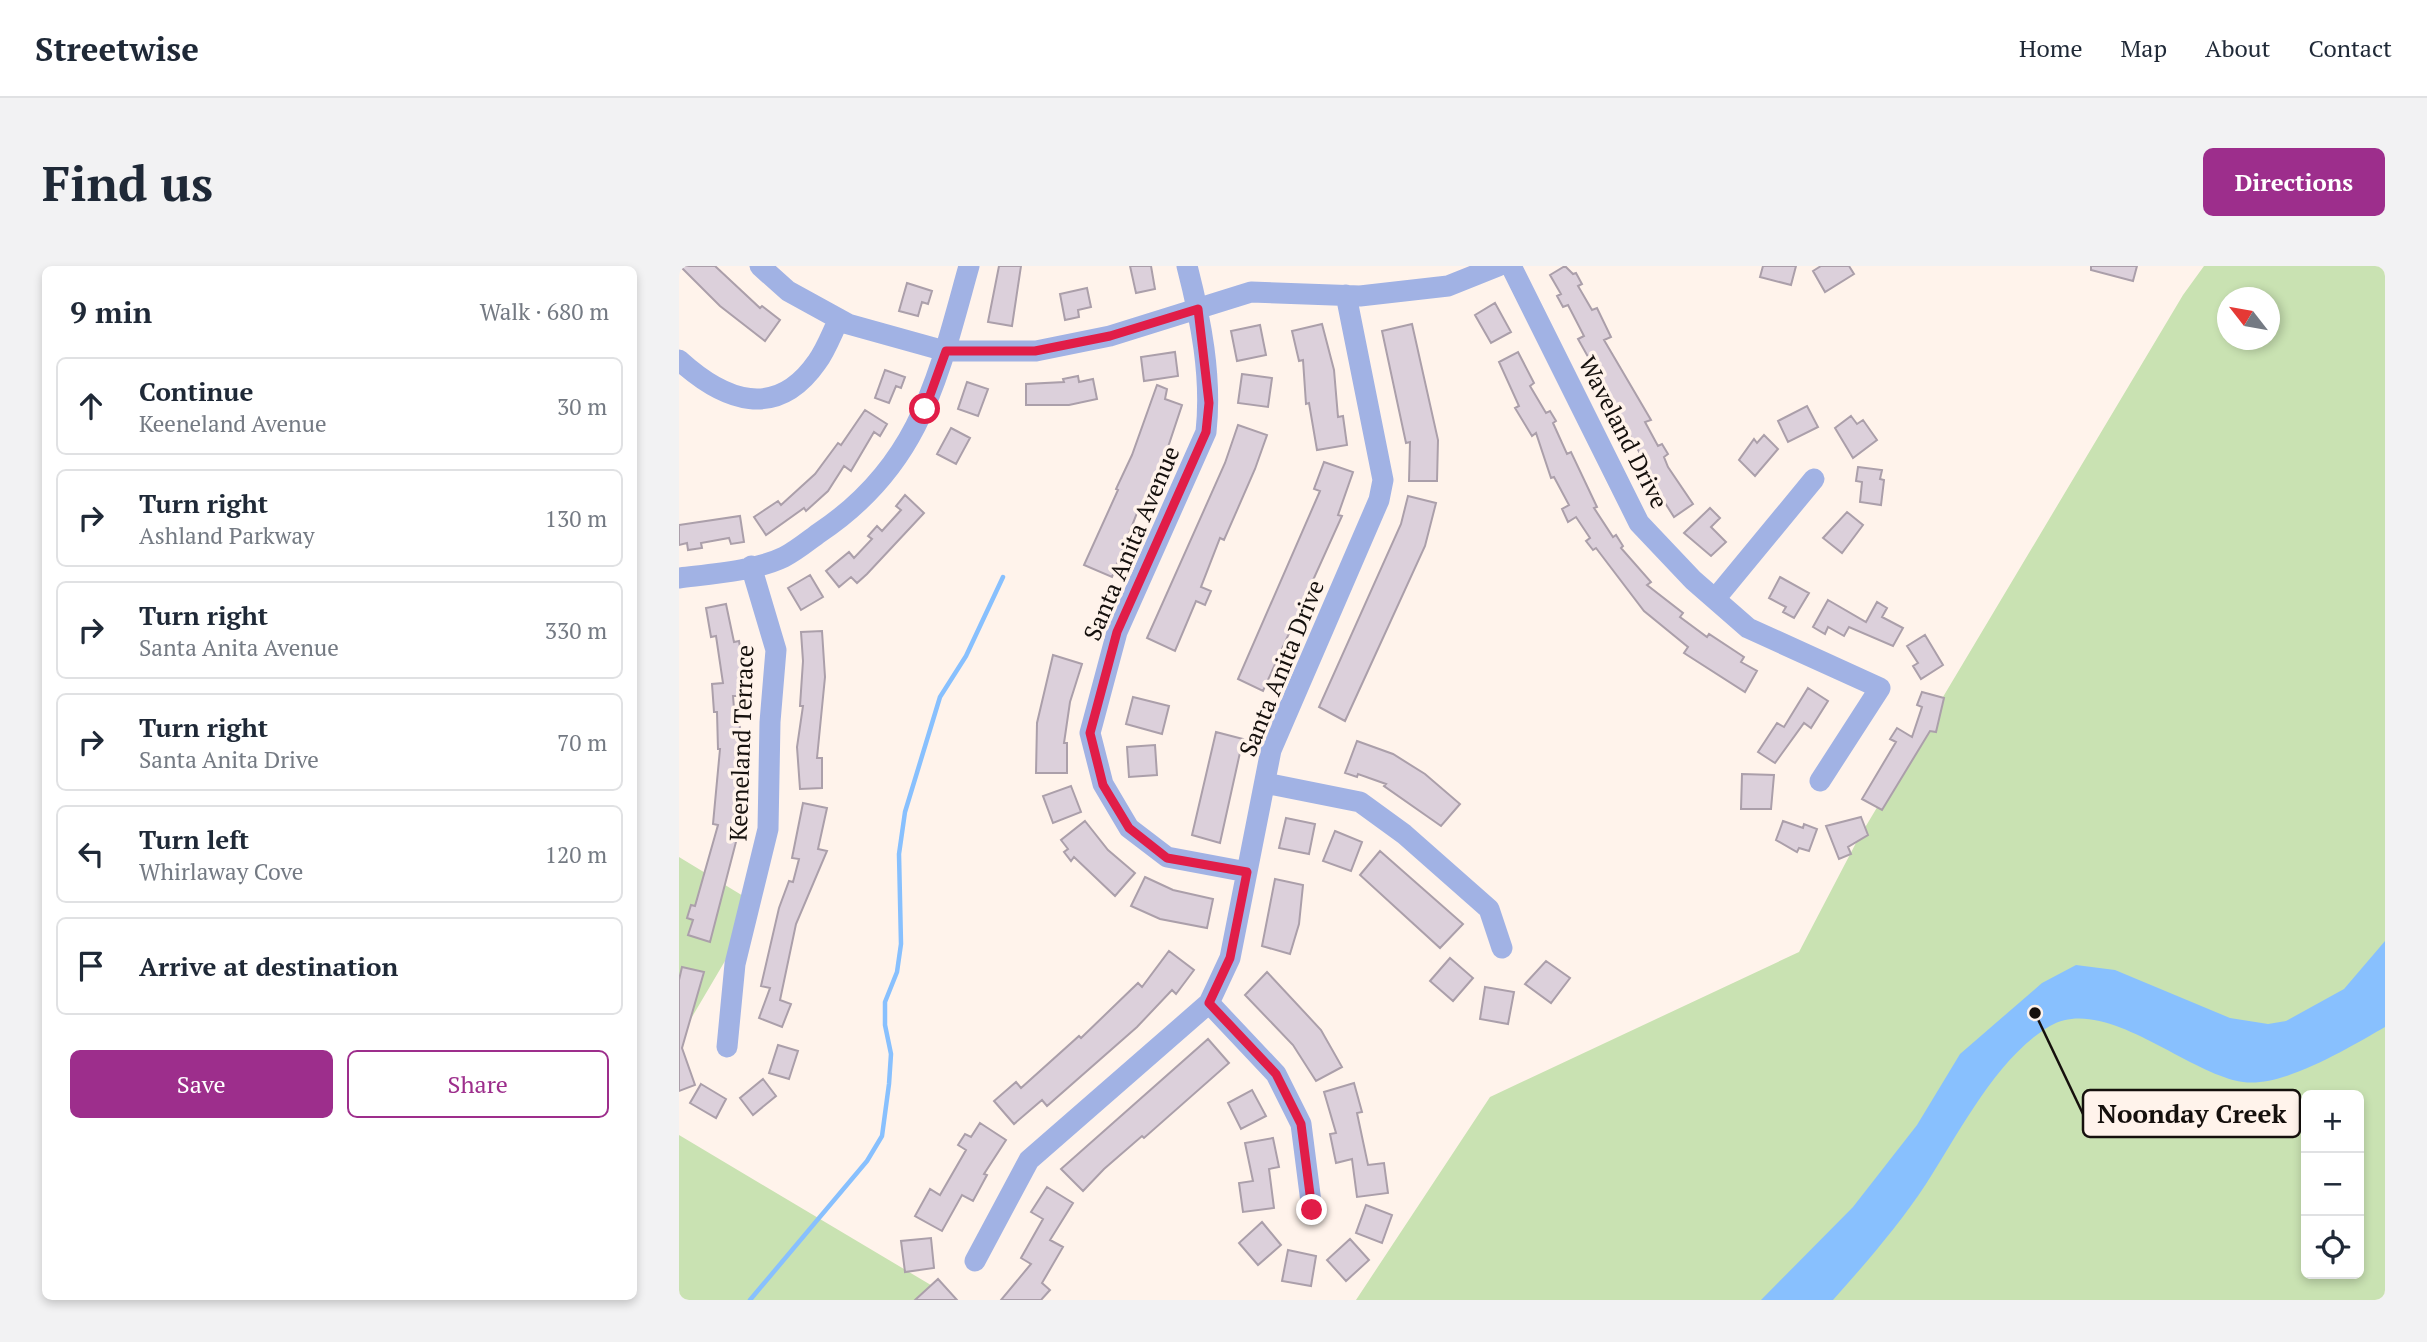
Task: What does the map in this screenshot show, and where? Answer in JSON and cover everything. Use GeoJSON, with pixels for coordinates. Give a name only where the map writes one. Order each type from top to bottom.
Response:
{"type":"FeatureCollection","features":[{"type":"Feature","properties":{"kind":"street"},"geometry":{"type":"LineString","coordinates":[[760,266],[788,292],[839,319],[946,351],[1035,351],[1110,336],[1251,292],[1346,295],[1448,286],[1498,266]]}},
{"type":"Feature","properties":{"kind":"street"},"geometry":{"type":"LineString","coordinates":[[679,578],[783,558],[846,515],[897,460],[925,409],[946,351],[969,266]]}},
{"type":"Feature","properties":{"kind":"street","name":"Santa Anita Avenue"},"geometry":{"type":"LineString","coordinates":[[1187,266],[1198,309],[1209,403],[1206,432],[1117,632],[1090,733],[1103,785],[1129,828],[1167,858],[1247,872]]}},
{"type":"Feature","properties":{"kind":"street","name":"Waveland Drive"},"geometry":{"type":"LineString","coordinates":[[1511,266],[1639,523],[1714,599],[1748,628],[1880,688],[1820,781]]}},
{"type":"Feature","properties":{"kind":"street","name":"Santa Anita Drive"},"geometry":{"type":"LineString","coordinates":[[975,1261],[1029,1160],[1209,1003],[1230,958],[1271,750],[1379,500],[1383,480],[1346,295]]}},
{"type":"Feature","properties":{"kind":"street"},"geometry":{"type":"LineString","coordinates":[[679,360],[707,384],[725,393],[757,401],[771,398],[802,380],[818,361],[839,319]]}},
{"type":"Feature","properties":{"kind":"street"},"geometry":{"type":"LineString","coordinates":[[1714,599],[1814,479]]}},
{"type":"Feature","properties":{"kind":"street","name":"Keeneland Terrace"},"geometry":{"type":"LineString","coordinates":[[727,1047],[735,964],[768,829],[770,722],[776,650],[751,566]]}},
{"type":"Feature","properties":{"kind":"street"},"geometry":{"type":"LineString","coordinates":[[1265,783],[1360,802],[1404,834],[1489,909],[1502,948]]}},
{"type":"Feature","properties":{"kind":"street"},"geometry":{"type":"LineString","coordinates":[[1209,1003],[1276,1074],[1301,1124],[1312,1210]]}},
{"type":"Feature","properties":{"kind":"green space"},"geometry":{"type":"Polygon","coordinates":[[[2204,266],[2385,266],[2385,1300],[1356,1300],[1490,1097],[1799,952],[1857,841],[2183,295],[2204,266]]]}},
{"type":"Feature","properties":{"kind":"green space"},"geometry":{"type":"Polygon","coordinates":[[[679,857],[758,905],[679,1039],[679,857]]]}},
{"type":"Feature","properties":{"kind":"green space"},"geometry":{"type":"Polygon","coordinates":[[[679,1135],[956,1300],[679,1300],[679,1135]]]}},
{"type":"Feature","properties":{"kind":"water"},"geometry":{"type":"Polygon","coordinates":[[[2385,941],[2385,1027],[2316,1064],[2277,1079],[2243,1082],[2221,1076],[2146,1039],[2095,1020],[2072,1019],[2050,1026],[2031,1040],[1996,1076],[1905,1214],[1833,1300],[1761,1300],[1853,1207],[1917,1125],[1960,1054],[2042,983],[2076,965],[2115,970],[2230,1018],[2268,1024],[2286,1021],[2344,989],[2385,941]]]}},
{"type":"Feature","properties":{"kind":"building"},"geometry":{"type":"Polygon","coordinates":[[[680,266],[715,266],[760,308],[762,306],[780,320],[765,341],[720,306],[680,266]]]}},
{"type":"Feature","properties":{"kind":"building"},"geometry":{"type":"Polygon","coordinates":[[[999,266],[1021,266],[1012,326],[988,322],[999,266]]]}},
{"type":"Feature","properties":{"kind":"building"},"geometry":{"type":"Polygon","coordinates":[[[1130,266],[1151,266],[1155,289],[1136,293],[1130,266]]]}},
{"type":"Feature","properties":{"kind":"building"},"geometry":{"type":"Polygon","coordinates":[[[1565,266],[1573,274],[1576,273],[1582,284],[1578,286],[1592,310],[1597,308],[1611,337],[1604,340],[1651,420],[1645,422],[1658,446],[1662,444],[1668,454],[1664,457],[1668,467],[1693,504],[1674,517],[1642,467],[1646,464],[1628,432],[1625,433],[1619,421],[1623,419],[1578,339],[1584,336],[1568,305],[1563,307],[1557,296],[1561,294],[1550,275],[1565,266]]]}},
{"type":"Feature","properties":{"kind":"building"},"geometry":{"type":"Polygon","coordinates":[[[1763,266],[1796,266],[1791,285],[1760,277],[1763,266]]]}},
{"type":"Feature","properties":{"kind":"building"},"geometry":{"type":"Polygon","coordinates":[[[1821,266],[1849,266],[1854,274],[1825,292],[1813,271],[1821,266]]]}},
{"type":"Feature","properties":{"kind":"building"},"geometry":{"type":"Polygon","coordinates":[[[2091,266],[2137,266],[2133,281],[2091,270],[2091,266]]]}},
{"type":"Feature","properties":{"kind":"building"},"geometry":{"type":"Polygon","coordinates":[[[907,283],[932,291],[928,304],[922,302],[918,316],[899,311],[907,283]]]}},
{"type":"Feature","properties":{"kind":"building"},"geometry":{"type":"Polygon","coordinates":[[[1087,288],[1091,307],[1078,310],[1079,317],[1065,320],[1060,294],[1087,288]]]}},
{"type":"Feature","properties":{"kind":"building"},"geometry":{"type":"Polygon","coordinates":[[[1495,303],[1511,332],[1491,343],[1475,315],[1495,303]]]}},
{"type":"Feature","properties":{"kind":"building"},"geometry":{"type":"Polygon","coordinates":[[[1322,324],[1334,370],[1338,417],[1343,416],[1347,445],[1317,450],[1309,403],[1306,404],[1303,360],[1299,361],[1292,331],[1322,324]]]}},
{"type":"Feature","properties":{"kind":"building"},"geometry":{"type":"Polygon","coordinates":[[[1412,324],[1438,440],[1437,481],[1409,481],[1410,442],[1406,443],[1382,331],[1412,324]]]}},
{"type":"Feature","properties":{"kind":"building"},"geometry":{"type":"Polygon","coordinates":[[[1260,325],[1266,355],[1237,361],[1231,331],[1260,325]]]}},
{"type":"Feature","properties":{"kind":"building"},"geometry":{"type":"Polygon","coordinates":[[[1175,352],[1178,376],[1144,381],[1141,357],[1175,352]]]}},
{"type":"Feature","properties":{"kind":"building"},"geometry":{"type":"Polygon","coordinates":[[[1518,352],[1534,383],[1530,386],[1546,413],[1550,411],[1556,421],[1553,423],[1567,454],[1571,452],[1597,507],[1594,508],[1613,537],[1616,535],[1623,546],[1621,548],[1651,582],[1647,585],[1683,613],[1680,617],[1707,637],[1709,634],[1744,657],[1741,662],[1757,671],[1745,692],[1684,653],[1688,647],[1644,611],[1596,548],[1593,550],[1586,541],[1590,538],[1576,517],[1568,522],[1562,509],[1569,505],[1554,477],[1551,478],[1536,433],[1532,436],[1515,408],[1519,406],[1499,362],[1518,352]]]}},
{"type":"Feature","properties":{"kind":"building"},"geometry":{"type":"Polygon","coordinates":[[[885,370],[905,377],[901,388],[896,386],[889,403],[875,398],[885,370]]]}},
{"type":"Feature","properties":{"kind":"building"},"geometry":{"type":"Polygon","coordinates":[[[1242,374],[1272,378],[1268,407],[1238,403],[1242,374]]]}},
{"type":"Feature","properties":{"kind":"building"},"geometry":{"type":"Polygon","coordinates":[[[1078,376],[1079,382],[1093,379],[1097,399],[1069,405],[1026,405],[1026,384],[1064,382],[1063,379],[1078,376]]]}},
{"type":"Feature","properties":{"kind":"building"},"geometry":{"type":"Polygon","coordinates":[[[967,382],[988,389],[978,416],[958,409],[967,382]]]}},
{"type":"Feature","properties":{"kind":"building"},"geometry":{"type":"Polygon","coordinates":[[[1157,385],[1167,389],[1165,399],[1182,405],[1162,465],[1137,513],[1112,577],[1084,565],[1118,490],[1116,489],[1132,455],[1157,385]]]}},
{"type":"Feature","properties":{"kind":"building"},"geometry":{"type":"Polygon","coordinates":[[[1807,406],[1818,427],[1788,442],[1778,421],[1807,406]]]}},
{"type":"Feature","properties":{"kind":"building"},"geometry":{"type":"Polygon","coordinates":[[[865,410],[887,424],[880,436],[874,432],[851,471],[844,466],[828,491],[806,511],[804,508],[766,535],[754,517],[778,501],[781,505],[815,474],[838,443],[841,445],[865,410]]]}},
{"type":"Feature","properties":{"kind":"building"},"geometry":{"type":"Polygon","coordinates":[[[1851,416],[1857,424],[1863,420],[1877,440],[1853,458],[1835,428],[1851,416]]]}},
{"type":"Feature","properties":{"kind":"building"},"geometry":{"type":"Polygon","coordinates":[[[1238,425],[1267,435],[1255,469],[1224,540],[1220,538],[1201,587],[1211,591],[1205,605],[1196,601],[1175,651],[1147,638],[1225,463],[1238,425]]]}},
{"type":"Feature","properties":{"kind":"building"},"geometry":{"type":"Polygon","coordinates":[[[951,428],[970,438],[956,464],[937,454],[951,428]]]}},
{"type":"Feature","properties":{"kind":"building"},"geometry":{"type":"Polygon","coordinates":[[[1764,435],[1778,449],[1755,476],[1739,460],[1754,439],[1757,443],[1764,435]]]}},
{"type":"Feature","properties":{"kind":"building"},"geometry":{"type":"Polygon","coordinates":[[[1324,462],[1353,472],[1338,515],[1342,516],[1263,691],[1238,679],[1320,491],[1314,489],[1324,462]]]}},
{"type":"Feature","properties":{"kind":"building"},"geometry":{"type":"Polygon","coordinates":[[[1858,467],[1882,470],[1880,479],[1884,480],[1881,505],[1860,502],[1862,482],[1856,481],[1858,467]]]}},
{"type":"Feature","properties":{"kind":"building"},"geometry":{"type":"Polygon","coordinates":[[[905,495],[924,513],[857,583],[851,577],[839,587],[826,571],[849,552],[854,558],[872,539],[868,536],[877,526],[882,531],[901,510],[896,506],[905,495]]]}},
{"type":"Feature","properties":{"kind":"building"},"geometry":{"type":"Polygon","coordinates":[[[1408,496],[1436,503],[1425,546],[1345,721],[1319,707],[1401,524],[1408,496]]]}},
{"type":"Feature","properties":{"kind":"building"},"geometry":{"type":"Polygon","coordinates":[[[1710,508],[1720,518],[1711,527],[1726,542],[1711,556],[1684,533],[1710,508]]]}},
{"type":"Feature","properties":{"kind":"building"},"geometry":{"type":"Polygon","coordinates":[[[1847,512],[1863,525],[1842,553],[1823,538],[1847,512]]]}},
{"type":"Feature","properties":{"kind":"building"},"geometry":{"type":"Polygon","coordinates":[[[740,516],[744,542],[731,544],[729,538],[701,543],[702,548],[688,550],[687,543],[679,545],[679,525],[740,516]]]}},
{"type":"Feature","properties":{"kind":"building"},"geometry":{"type":"Polygon","coordinates":[[[810,575],[823,597],[801,610],[788,588],[810,575]]]}},
{"type":"Feature","properties":{"kind":"building"},"geometry":{"type":"Polygon","coordinates":[[[1780,577],[1809,593],[1794,618],[1783,612],[1786,607],[1769,598],[1780,577]]]}},
{"type":"Feature","properties":{"kind":"building"},"geometry":{"type":"Polygon","coordinates":[[[1828,600],[1866,622],[1877,602],[1887,608],[1882,617],[1903,628],[1893,646],[1849,627],[1844,636],[1828,627],[1825,634],[1813,627],[1828,600]]]}},
{"type":"Feature","properties":{"kind":"building"},"geometry":{"type":"Polygon","coordinates":[[[726,604],[734,642],[739,641],[744,670],[738,671],[739,696],[733,696],[735,720],[740,720],[739,757],[742,758],[738,799],[743,799],[741,813],[735,812],[732,837],[737,838],[710,942],[688,935],[693,920],[687,918],[691,905],[695,906],[718,825],[713,824],[720,749],[712,684],[723,683],[716,636],[711,637],[706,608],[726,604]]]}},
{"type":"Feature","properties":{"kind":"building"},"geometry":{"type":"Polygon","coordinates":[[[822,631],[825,677],[817,758],[822,758],[822,788],[800,789],[797,747],[803,706],[800,706],[803,661],[801,632],[822,631]]]}},
{"type":"Feature","properties":{"kind":"building"},"geometry":{"type":"Polygon","coordinates":[[[1925,635],[1943,665],[1921,679],[1913,666],[1918,663],[1907,646],[1925,635]]]}},
{"type":"Feature","properties":{"kind":"building"},"geometry":{"type":"Polygon","coordinates":[[[1053,655],[1082,664],[1070,702],[1064,743],[1067,743],[1067,773],[1036,773],[1037,723],[1053,655]]]}},
{"type":"Feature","properties":{"kind":"building"},"geometry":{"type":"Polygon","coordinates":[[[1808,688],[1828,701],[1811,728],[1804,723],[1775,763],[1758,752],[1777,723],[1784,727],[1808,688]]]}},
{"type":"Feature","properties":{"kind":"building"},"geometry":{"type":"Polygon","coordinates":[[[1922,692],[1944,698],[1936,732],[1930,731],[1882,810],[1862,799],[1896,742],[1890,739],[1897,728],[1912,737],[1922,707],[1917,705],[1922,692]]]}},
{"type":"Feature","properties":{"kind":"building"},"geometry":{"type":"Polygon","coordinates":[[[1133,697],[1169,706],[1162,734],[1126,724],[1133,697]]]}},
{"type":"Feature","properties":{"kind":"building"},"geometry":{"type":"Polygon","coordinates":[[[1216,732],[1243,739],[1220,843],[1192,835],[1216,732]]]}},
{"type":"Feature","properties":{"kind":"building"},"geometry":{"type":"Polygon","coordinates":[[[1357,741],[1393,754],[1425,774],[1460,804],[1441,826],[1384,786],[1386,784],[1358,774],[1357,777],[1345,773],[1357,741]]]}},
{"type":"Feature","properties":{"kind":"building"},"geometry":{"type":"Polygon","coordinates":[[[1155,745],[1157,775],[1129,777],[1127,747],[1155,745]]]}},
{"type":"Feature","properties":{"kind":"building"},"geometry":{"type":"Polygon","coordinates":[[[1742,774],[1774,775],[1771,809],[1741,809],[1742,774]]]}},
{"type":"Feature","properties":{"kind":"building"},"geometry":{"type":"Polygon","coordinates":[[[1071,786],[1081,812],[1053,823],[1043,796],[1071,786]]]}},
{"type":"Feature","properties":{"kind":"building"},"geometry":{"type":"Polygon","coordinates":[[[803,803],[827,808],[818,849],[827,851],[796,924],[780,1000],[791,1004],[782,1027],[759,1018],[770,988],[761,986],[779,908],[789,881],[793,882],[799,859],[792,858],[803,803]]]}},
{"type":"Feature","properties":{"kind":"building"},"geometry":{"type":"Polygon","coordinates":[[[1861,817],[1868,835],[1848,847],[1851,854],[1839,859],[1826,826],[1861,817]]]}},
{"type":"Feature","properties":{"kind":"building"},"geometry":{"type":"Polygon","coordinates":[[[1286,818],[1315,824],[1309,854],[1279,848],[1286,818]]]}},
{"type":"Feature","properties":{"kind":"building"},"geometry":{"type":"Polygon","coordinates":[[[1085,821],[1108,850],[1135,873],[1115,896],[1074,857],[1071,861],[1064,852],[1068,849],[1061,840],[1085,821]]]}},
{"type":"Feature","properties":{"kind":"building"},"geometry":{"type":"Polygon","coordinates":[[[1783,821],[1803,828],[1804,824],[1817,829],[1809,851],[1799,848],[1797,852],[1776,840],[1783,821]]]}},
{"type":"Feature","properties":{"kind":"building"},"geometry":{"type":"Polygon","coordinates":[[[1335,831],[1362,842],[1351,871],[1323,861],[1335,831]]]}},
{"type":"Feature","properties":{"kind":"building"},"geometry":{"type":"Polygon","coordinates":[[[1380,851],[1463,924],[1440,948],[1360,875],[1380,851]]]}},
{"type":"Feature","properties":{"kind":"building"},"geometry":{"type":"Polygon","coordinates":[[[1145,877],[1173,890],[1213,899],[1207,928],[1160,919],[1131,906],[1145,877]]]}},
{"type":"Feature","properties":{"kind":"building"},"geometry":{"type":"Polygon","coordinates":[[[1275,879],[1303,885],[1299,924],[1290,954],[1262,946],[1275,879]]]}},
{"type":"Feature","properties":{"kind":"building"},"geometry":{"type":"Polygon","coordinates":[[[1169,951],[1194,970],[1176,994],[1172,990],[1137,1027],[1047,1106],[1042,1100],[1014,1124],[994,1101],[1016,1082],[1021,1088],[1079,1036],[1081,1038],[1138,983],[1142,987],[1169,951]]]}},
{"type":"Feature","properties":{"kind":"building"},"geometry":{"type":"Polygon","coordinates":[[[1450,958],[1473,978],[1453,1001],[1430,981],[1450,958]]]}},
{"type":"Feature","properties":{"kind":"building"},"geometry":{"type":"Polygon","coordinates":[[[1546,961],[1570,978],[1551,1003],[1525,984],[1546,961]]]}},
{"type":"Feature","properties":{"kind":"building"},"geometry":{"type":"Polygon","coordinates":[[[682,967],[704,972],[682,1048],[695,1085],[679,1091],[679,980],[682,967]]]}},
{"type":"Feature","properties":{"kind":"building"},"geometry":{"type":"Polygon","coordinates":[[[1267,972],[1321,1030],[1342,1067],[1316,1081],[1293,1045],[1245,995],[1267,972]]]}},
{"type":"Feature","properties":{"kind":"building"},"geometry":{"type":"Polygon","coordinates":[[[1485,987],[1514,992],[1508,1024],[1480,1019],[1485,987]]]}},
{"type":"Feature","properties":{"kind":"building"},"geometry":{"type":"Polygon","coordinates":[[[1208,1039],[1229,1063],[1144,1138],[1142,1136],[1104,1169],[1083,1191],[1061,1169],[1208,1039]]]}},
{"type":"Feature","properties":{"kind":"building"},"geometry":{"type":"Polygon","coordinates":[[[778,1045],[798,1051],[789,1079],[769,1073],[778,1045]]]}},
{"type":"Feature","properties":{"kind":"building"},"geometry":{"type":"Polygon","coordinates":[[[763,1079],[776,1096],[753,1115],[740,1098],[763,1079]]]}},
{"type":"Feature","properties":{"kind":"building"},"geometry":{"type":"Polygon","coordinates":[[[1354,1083],[1362,1112],[1357,1113],[1368,1165],[1384,1163],[1388,1193],[1357,1197],[1352,1159],[1336,1163],[1330,1134],[1336,1133],[1324,1092],[1354,1083]]]}},
{"type":"Feature","properties":{"kind":"building"},"geometry":{"type":"Polygon","coordinates":[[[701,1084],[726,1099],[716,1118],[690,1103],[701,1084]]]}},
{"type":"Feature","properties":{"kind":"building"},"geometry":{"type":"Polygon","coordinates":[[[1252,1090],[1266,1116],[1241,1129],[1228,1103],[1252,1090]]]}},
{"type":"Feature","properties":{"kind":"building"},"geometry":{"type":"Polygon","coordinates":[[[980,1123],[1006,1140],[984,1174],[987,1175],[973,1201],[962,1195],[942,1231],[915,1216],[930,1189],[940,1195],[966,1150],[958,1145],[965,1134],[971,1137],[980,1123]]]}},
{"type":"Feature","properties":{"kind":"building"},"geometry":{"type":"Polygon","coordinates":[[[1273,1138],[1279,1167],[1269,1169],[1274,1208],[1243,1212],[1239,1183],[1253,1181],[1245,1143],[1273,1138]]]}},
{"type":"Feature","properties":{"kind":"building"},"geometry":{"type":"Polygon","coordinates":[[[1047,1187],[1073,1203],[1050,1240],[1063,1247],[1042,1283],[1050,1290],[1041,1300],[1001,1300],[1031,1264],[1021,1258],[1043,1219],[1031,1212],[1047,1187]]]}},
{"type":"Feature","properties":{"kind":"building"},"geometry":{"type":"Polygon","coordinates":[[[1366,1205],[1392,1215],[1382,1243],[1356,1233],[1366,1205]]]}},
{"type":"Feature","properties":{"kind":"building"},"geometry":{"type":"Polygon","coordinates":[[[1262,1222],[1281,1245],[1258,1265],[1239,1243],[1262,1222]]]}},
{"type":"Feature","properties":{"kind":"building"},"geometry":{"type":"Polygon","coordinates":[[[931,1238],[934,1268],[905,1272],[901,1241],[931,1238]]]}},
{"type":"Feature","properties":{"kind":"building"},"geometry":{"type":"Polygon","coordinates":[[[1350,1239],[1369,1260],[1346,1281],[1327,1260],[1350,1239]]]}},
{"type":"Feature","properties":{"kind":"building"},"geometry":{"type":"Polygon","coordinates":[[[1288,1250],[1316,1256],[1311,1286],[1282,1281],[1288,1250]]]}},
{"type":"Feature","properties":{"kind":"building"},"geometry":{"type":"Polygon","coordinates":[[[938,1279],[957,1300],[915,1300],[938,1279]]]}},
{"type":"Feature","properties":{"kind":"waterway"},"geometry":{"type":"LineString","coordinates":[[750,1300],[867,1161],[882,1136],[891,1054],[885,1025],[885,1002],[897,972],[901,944],[899,854],[905,812],[940,697],[966,656],[1003,577]]}},
{"type":"Feature","properties":{"kind":"place","name":"Noonday Creek"},"geometry":{"type":"Point","coordinates":[2035,1013]}},
{"type":"Feature","properties":{"kind":"route"},"geometry":{"type":"LineString","coordinates":[[925,409],[946,351],[1035,351],[1110,336],[1198,309],[1209,403],[1206,432],[1117,632],[1090,733],[1103,785],[1129,828],[1167,858],[1247,872],[1230,958],[1209,1003],[1276,1074],[1301,1124],[1312,1210]]}}]}
